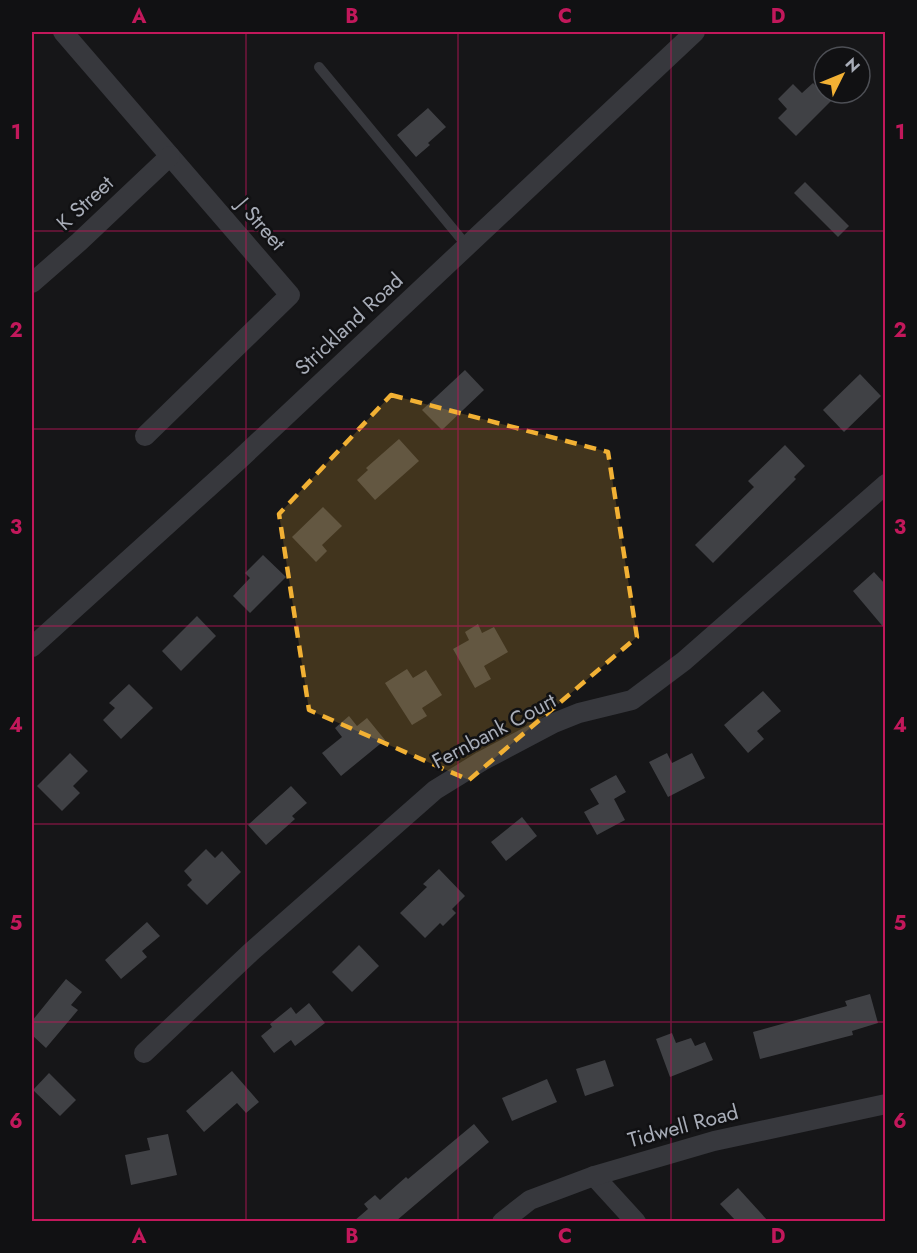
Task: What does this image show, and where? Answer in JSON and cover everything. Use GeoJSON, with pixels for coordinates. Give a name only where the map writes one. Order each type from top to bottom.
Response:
{"type":"FeatureCollection","features":[{"type":"Feature","properties":{"kind":"street","name":"J Street"},"geometry":{"type":"LineString","coordinates":[[63,32],[291,295],[145,436]]}},
{"type":"Feature","properties":{"kind":"street","name":"Strickland Road"},"geometry":{"type":"LineString","coordinates":[[32,647],[240,459],[695,32]]}},
{"type":"Feature","properties":{"kind":"street","name":"K Street"},"geometry":{"type":"LineString","coordinates":[[32,283],[170,156]]}},
{"type":"Feature","properties":{"kind":"street","name":"Fernbank Court"},"geometry":{"type":"LineString","coordinates":[[144,1053],[251,952],[435,790],[482,761],[554,723],[579,713],[632,700],[684,661],[885,484]]}},
{"type":"Feature","properties":{"kind":"street","name":"Tidwell Road"},"geometry":{"type":"LineString","coordinates":[[502,1221],[530,1200],[594,1176],[714,1141],[885,1104]]}},
{"type":"Feature","properties":{"kind":"street"},"geometry":{"type":"LineString","coordinates":[[594,1176],[636,1221]]}},
{"type":"Feature","properties":{"kind":"lane"},"geometry":{"type":"LineString","coordinates":[[318,67],[467,246]]}},
{"type":"Feature","properties":{"kind":"highlighted area"},"geometry":{"type":"Polygon","coordinates":[[[391,395],[608,452],[637,637],[469,780],[309,710],[279,514],[391,395]]]}},
{"type":"Feature","properties":{"kind":"building"},"geometry":{"type":"Polygon","coordinates":[[[793,84],[802,93],[812,84],[812,105],[827,105],[796,136],[778,118],[787,109],[778,99],[793,84]]]}},
{"type":"Feature","properties":{"kind":"building"},"geometry":{"type":"Polygon","coordinates":[[[428,108],[446,127],[416,157],[397,135],[428,108]]]}},
{"type":"Feature","properties":{"kind":"building"},"geometry":{"type":"Polygon","coordinates":[[[805,182],[849,226],[838,237],[794,193],[805,182]]]}},
{"type":"Feature","properties":{"kind":"building"},"geometry":{"type":"Polygon","coordinates":[[[465,370],[484,390],[442,430],[422,410],[465,370]]]}},
{"type":"Feature","properties":{"kind":"building"},"geometry":{"type":"Polygon","coordinates":[[[860,374],[881,396],[844,432],[823,410],[860,374]]]}},
{"type":"Feature","properties":{"kind":"building"},"geometry":{"type":"Polygon","coordinates":[[[399,439],[419,461],[375,500],[357,480],[368,470],[366,468],[399,439]]]}},
{"type":"Feature","properties":{"kind":"building"},"geometry":{"type":"Polygon","coordinates":[[[785,445],[805,466],[794,477],[796,479],[713,563],[695,545],[754,487],[748,481],[785,445]]]}},
{"type":"Feature","properties":{"kind":"building"},"geometry":{"type":"Polygon","coordinates":[[[323,507],[342,526],[322,545],[327,551],[316,562],[292,537],[323,507]]]}},
{"type":"Feature","properties":{"kind":"building"},"geometry":{"type":"Polygon","coordinates":[[[263,555],[286,577],[250,613],[233,596],[250,578],[245,573],[263,555]]]}},
{"type":"Feature","properties":{"kind":"building"},"geometry":{"type":"Polygon","coordinates":[[[874,572],[885,584],[885,629],[853,591],[874,572]]]}},
{"type":"Feature","properties":{"kind":"building"},"geometry":{"type":"Polygon","coordinates":[[[197,616],[216,636],[181,671],[162,651],[197,616]]]}},
{"type":"Feature","properties":{"kind":"building"},"geometry":{"type":"Polygon","coordinates":[[[478,624],[482,633],[494,627],[508,652],[484,666],[491,679],[475,688],[453,649],[469,640],[465,632],[478,624]]]}},
{"type":"Feature","properties":{"kind":"building"},"geometry":{"type":"Polygon","coordinates":[[[407,669],[413,678],[426,670],[442,695],[422,708],[427,716],[412,725],[385,683],[407,669]]]}},
{"type":"Feature","properties":{"kind":"building"},"geometry":{"type":"Polygon","coordinates":[[[129,684],[153,708],[121,739],[103,720],[115,708],[109,703],[129,684]]]}},
{"type":"Feature","properties":{"kind":"building"},"geometry":{"type":"Polygon","coordinates":[[[763,691],[781,711],[757,731],[764,739],[748,753],[724,725],[763,691]]]}},
{"type":"Feature","properties":{"kind":"building"},"geometry":{"type":"Polygon","coordinates":[[[349,716],[357,726],[367,718],[385,740],[341,776],[322,753],[342,737],[335,728],[349,716]]]}},
{"type":"Feature","properties":{"kind":"building"},"geometry":{"type":"Polygon","coordinates":[[[70,753],[88,771],[73,786],[80,793],[62,811],[37,786],[70,753]]]}},
{"type":"Feature","properties":{"kind":"building"},"geometry":{"type":"Polygon","coordinates":[[[667,753],[672,763],[692,753],[705,778],[668,797],[649,762],[667,753]]]}},
{"type":"Feature","properties":{"kind":"building"},"geometry":{"type":"Polygon","coordinates":[[[616,775],[626,792],[614,799],[625,820],[597,835],[584,812],[599,804],[590,789],[616,775]]]}},
{"type":"Feature","properties":{"kind":"building"},"geometry":{"type":"Polygon","coordinates":[[[291,786],[307,803],[292,816],[295,819],[266,845],[248,825],[291,786]]]}},
{"type":"Feature","properties":{"kind":"building"},"geometry":{"type":"Polygon","coordinates":[[[522,817],[537,836],[506,861],[491,842],[522,817]]]}},
{"type":"Feature","properties":{"kind":"building"},"geometry":{"type":"Polygon","coordinates":[[[206,849],[215,858],[222,851],[241,872],[207,905],[187,885],[192,880],[184,871],[206,849]]]}},
{"type":"Feature","properties":{"kind":"building"},"geometry":{"type":"Polygon","coordinates":[[[439,869],[465,896],[452,909],[456,913],[443,926],[440,923],[425,938],[400,913],[427,887],[423,884],[439,869]]]}},
{"type":"Feature","properties":{"kind":"building"},"geometry":{"type":"Polygon","coordinates":[[[147,922],[160,936],[142,951],[147,957],[121,979],[105,960],[147,922]]]}},
{"type":"Feature","properties":{"kind":"building"},"geometry":{"type":"Polygon","coordinates":[[[359,945],[379,966],[352,992],[332,972],[359,945]]]}},
{"type":"Feature","properties":{"kind":"building"},"geometry":{"type":"Polygon","coordinates":[[[66,979],[82,992],[71,1005],[78,1010],[46,1048],[32,1035],[32,1021],[66,979]]]}},
{"type":"Feature","properties":{"kind":"building"},"geometry":{"type":"Polygon","coordinates":[[[870,994],[878,1023],[852,1031],[853,1035],[760,1059],[753,1032],[847,1006],[845,1001],[870,994]]]}},
{"type":"Feature","properties":{"kind":"building"},"geometry":{"type":"Polygon","coordinates":[[[309,1003],[325,1023],[295,1046],[291,1040],[274,1053],[261,1036],[272,1027],[270,1024],[291,1007],[296,1014],[309,1003]]]}},
{"type":"Feature","properties":{"kind":"building"},"geometry":{"type":"Polygon","coordinates":[[[672,1033],[676,1043],[691,1038],[695,1046],[705,1042],[713,1060],[670,1077],[656,1039],[672,1033]]]}},
{"type":"Feature","properties":{"kind":"building"},"geometry":{"type":"Polygon","coordinates":[[[605,1060],[614,1086],[585,1096],[576,1069],[605,1060]]]}},
{"type":"Feature","properties":{"kind":"building"},"geometry":{"type":"Polygon","coordinates":[[[232,1071],[259,1102],[246,1113],[237,1103],[204,1132],[186,1111],[232,1071]]]}},
{"type":"Feature","properties":{"kind":"building"},"geometry":{"type":"Polygon","coordinates":[[[49,1073],[76,1100],[60,1116],[33,1090],[49,1073]]]}},
{"type":"Feature","properties":{"kind":"building"},"geometry":{"type":"Polygon","coordinates":[[[547,1079],[557,1102],[512,1121],[502,1098],[547,1079]]]}},
{"type":"Feature","properties":{"kind":"building"},"geometry":{"type":"Polygon","coordinates":[[[474,1124],[489,1142],[396,1221],[354,1221],[368,1209],[364,1204],[375,1195],[380,1200],[474,1124]]]}},
{"type":"Feature","properties":{"kind":"building"},"geometry":{"type":"Polygon","coordinates":[[[168,1134],[177,1175],[131,1185],[125,1155],[150,1150],[147,1138],[168,1134]]]}},
{"type":"Feature","properties":{"kind":"building"},"geometry":{"type":"Polygon","coordinates":[[[738,1188],[768,1221],[736,1221],[720,1204],[738,1188]]]}}]}
